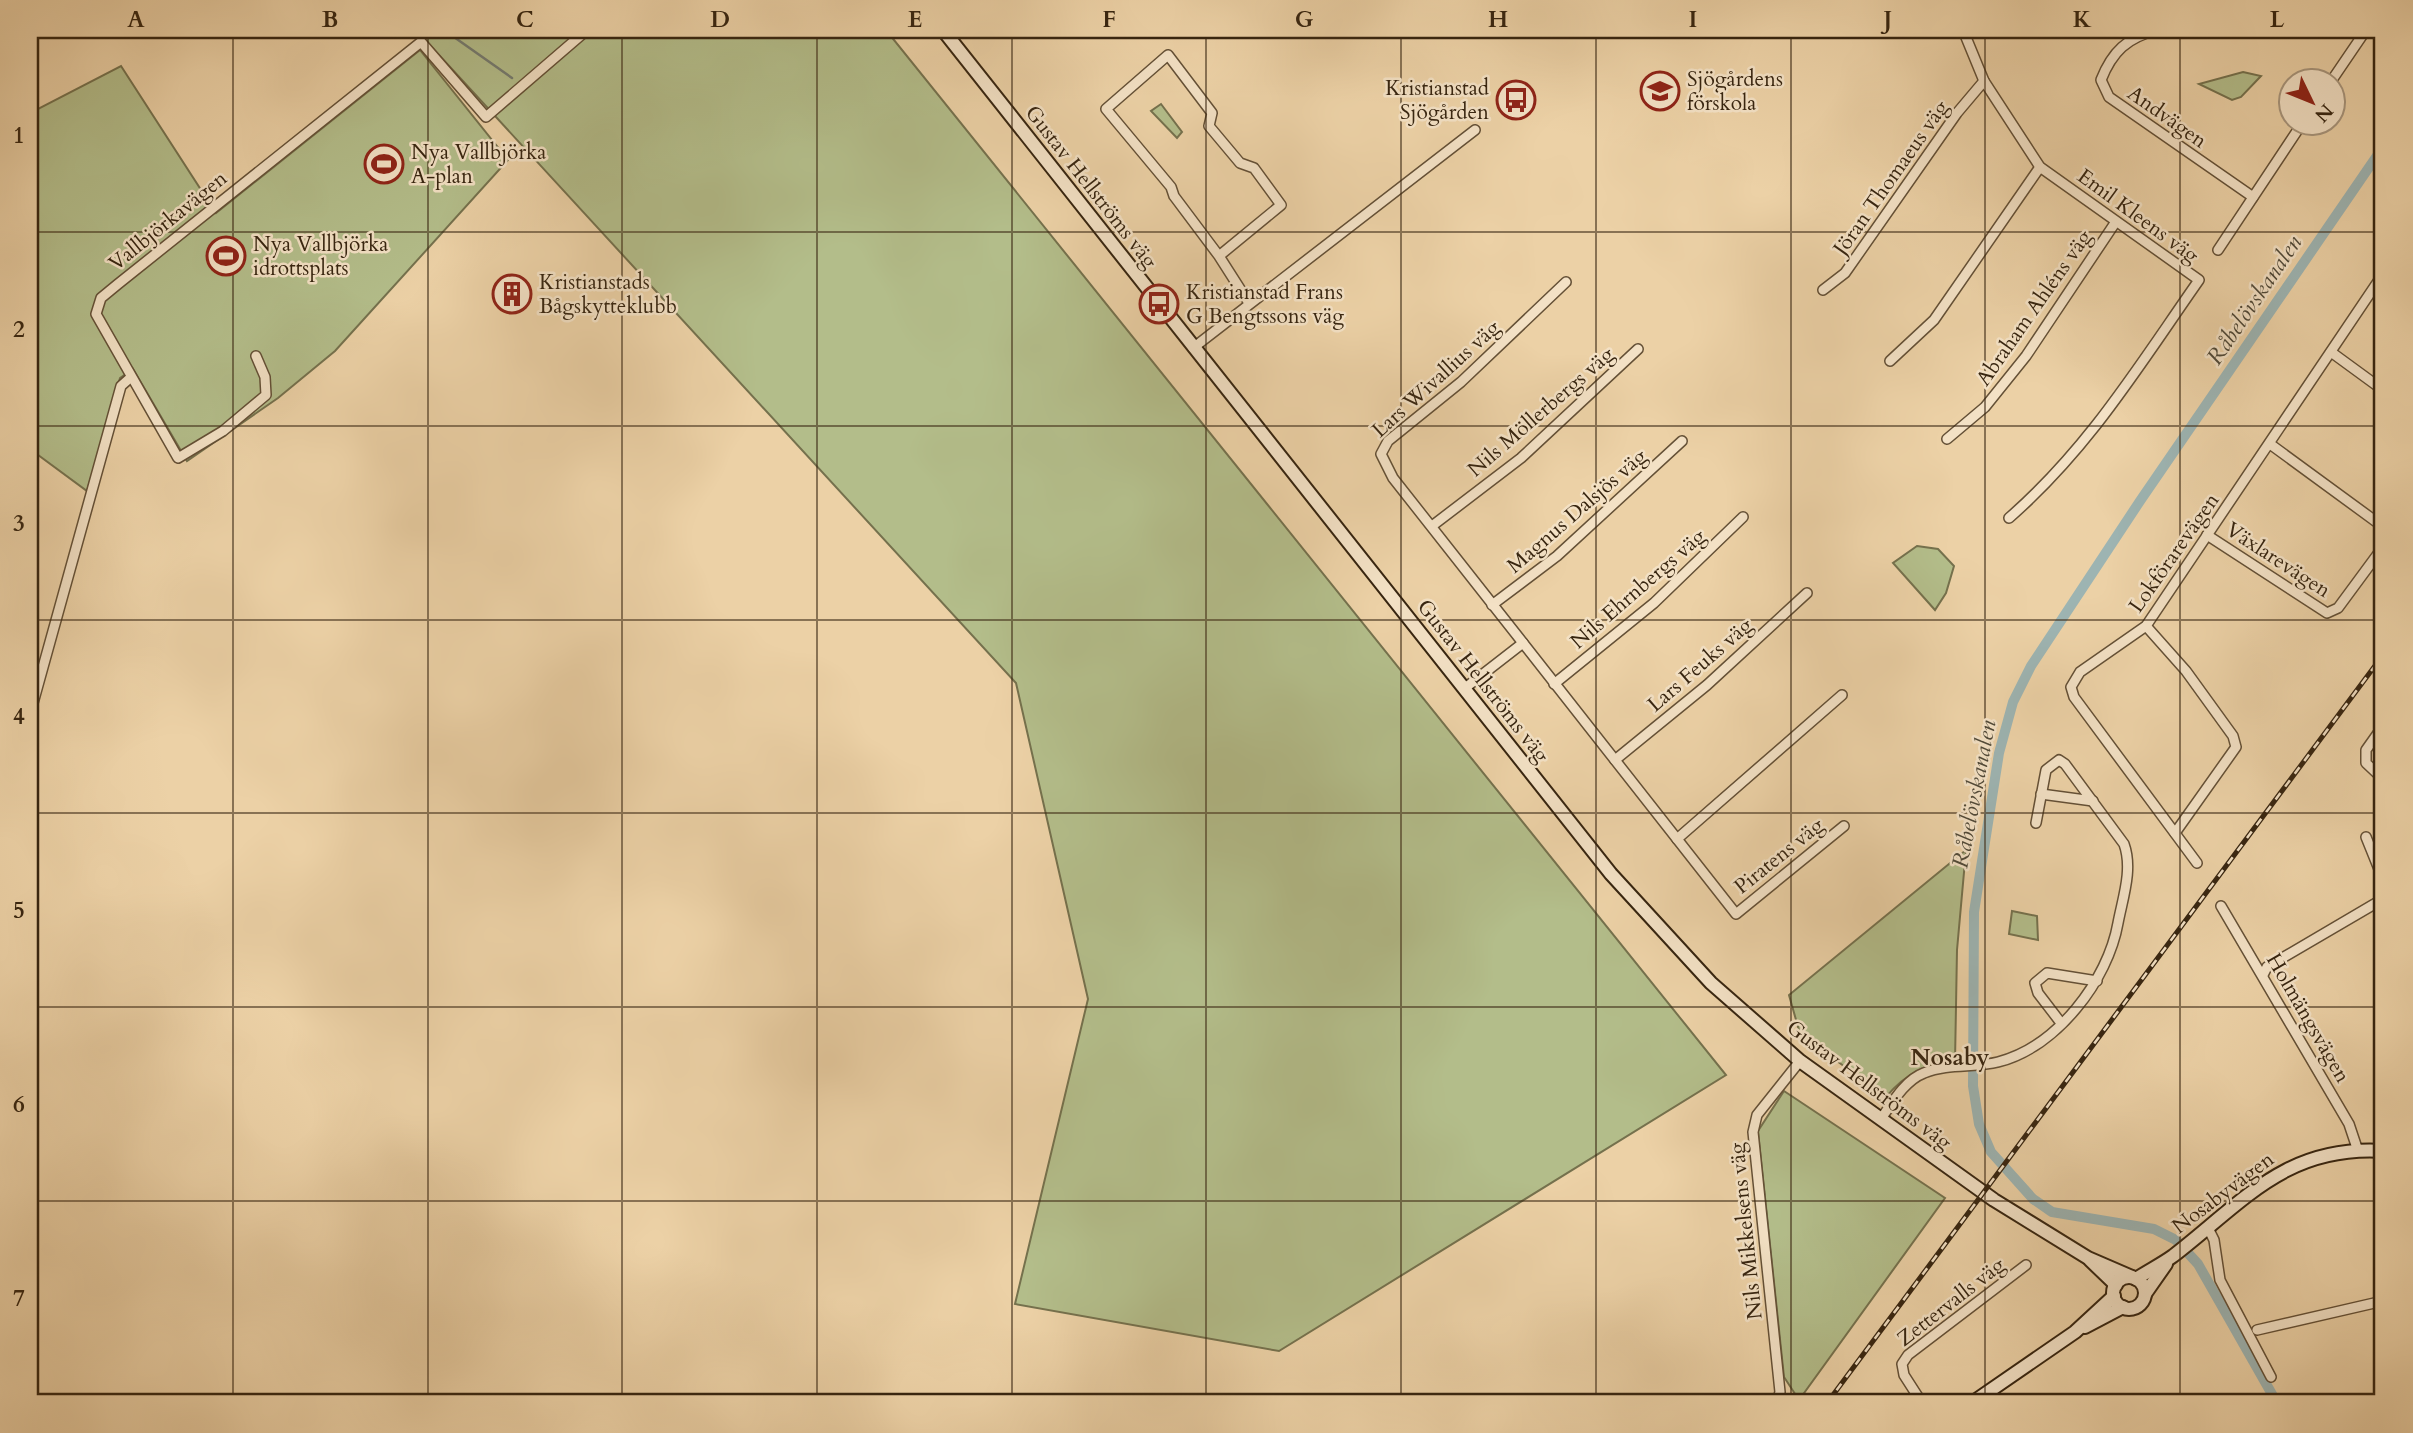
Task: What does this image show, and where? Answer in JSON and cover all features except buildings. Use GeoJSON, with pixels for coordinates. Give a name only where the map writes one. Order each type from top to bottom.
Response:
{"type":"FeatureCollection","features":[{"type":"Feature","properties":{"kind":"street","name":"Vallbjörkavägen"},"geometry":{"type":"LineString","coordinates":[[130,378],[96,314],[101,299],[421,42],[486,117],[587,30]]}},
{"type":"Feature","properties":{"kind":"street","name":"Gustav Hellströms väg"},"geometry":{"type":"LineString","coordinates":[[943,30],[1193,348],[1643,910],[1711,983],[1800,1062],[1994,1200],[2088,1258],[2134,1278]]}},
{"type":"Feature","properties":{"kind":"street","name":"Emil Kleens väg"},"geometry":{"type":"LineString","coordinates":[[1963,30],[1984,81],[2040,167],[2199,281],[2090,436],[2051,481],[2009,518]]}},
{"type":"Feature","properties":{"kind":"street","name":"Andvägen"},"geometry":{"type":"LineString","coordinates":[[2158,30],[2124,43],[2109,59],[2101,80],[2109,97],[2253,197]]}},
{"type":"Feature","properties":{"kind":"street"},"geometry":{"type":"LineString","coordinates":[[2342,66],[2366,30]]}},
{"type":"Feature","properties":{"kind":"street"},"geometry":{"type":"LineString","coordinates":[[1219,256],[1281,205],[1254,168],[1240,163],[1209,126],[1212,113],[1168,55],[1106,109],[1164,178],[1249,303]]}},
{"type":"Feature","properties":{"kind":"street","name":"Jöran Thomaeus väg"},"geometry":{"type":"LineString","coordinates":[[1823,290],[1845,273],[1957,113],[1984,81]]}},
{"type":"Feature","properties":{"kind":"street"},"geometry":{"type":"LineString","coordinates":[[1193,348],[1475,131]]}},
{"type":"Feature","properties":{"kind":"street"},"geometry":{"type":"LineString","coordinates":[[2218,250],[2294,136]]}},
{"type":"Feature","properties":{"kind":"street"},"geometry":{"type":"LineString","coordinates":[[1890,361],[1934,320],[2040,167]]}},
{"type":"Feature","properties":{"kind":"street","name":"Abraham Ahléns väg"},"geometry":{"type":"LineString","coordinates":[[1947,439],[1985,407],[2026,356],[2115,223]]}},
{"type":"Feature","properties":{"kind":"street","name":"Lokförarevägen"},"geometry":{"type":"LineString","coordinates":[[2197,863],[2074,697],[2071,687],[2080,672],[2146,626],[2383,274]]}},
{"type":"Feature","properties":{"kind":"street","name":"Lars Wivallius väg"},"geometry":{"type":"LineString","coordinates":[[1566,282],[1461,382],[1382,446],[1381,459],[1736,914]]}},
{"type":"Feature","properties":{"kind":"street","name":"Nils Möllerbergs väg"},"geometry":{"type":"LineString","coordinates":[[1432,526],[1521,458],[1638,349]]}},
{"type":"Feature","properties":{"kind":"street"},"geometry":{"type":"LineString","coordinates":[[2331,352],[2383,390]]}},
{"type":"Feature","properties":{"kind":"street"},"geometry":{"type":"LineString","coordinates":[[30,715],[121,386],[130,378],[178,458],[223,431],[266,396],[265,377],[256,356]]}},
{"type":"Feature","properties":{"kind":"street","name":"Magnus Dalsjös väg"},"geometry":{"type":"LineString","coordinates":[[1492,604],[1558,556],[1682,441]]}},
{"type":"Feature","properties":{"kind":"street"},"geometry":{"type":"LineString","coordinates":[[2270,444],[2383,530]]}},
{"type":"Feature","properties":{"kind":"street","name":"Nils Ehrnbergs väg"},"geometry":{"type":"LineString","coordinates":[[1554,684],[1654,603],[1743,517]]}},
{"type":"Feature","properties":{"kind":"street","name":"Växlarevägen"},"geometry":{"type":"LineString","coordinates":[[2207,535],[2327,613],[2338,608],[2383,547]]}},
{"type":"Feature","properties":{"kind":"street","name":"Lars Feuks väg"},"geometry":{"type":"LineString","coordinates":[[1615,760],[1707,685],[1807,593]]}},
{"type":"Feature","properties":{"kind":"street"},"geometry":{"type":"LineString","coordinates":[[2146,626],[2186,671],[2233,736],[2235,747],[2185,822],[2175,832]]}},
{"type":"Feature","properties":{"kind":"street"},"geometry":{"type":"LineString","coordinates":[[1465,688],[1523,643]]}},
{"type":"Feature","properties":{"kind":"street"},"geometry":{"type":"LineString","coordinates":[[1677,839],[1842,695]]}},
{"type":"Feature","properties":{"kind":"street"},"geometry":{"type":"LineString","coordinates":[[2383,726],[2366,751],[2366,763],[2383,779]]}},
{"type":"Feature","properties":{"kind":"street"},"geometry":{"type":"LineString","coordinates":[[1881,1119],[1902,1090],[1923,1073],[1966,1065],[1983,1065],[2016,1056],[2062,1023],[2083,1004],[2097,981],[2114,946],[2129,859],[2124,844],[2066,764],[2059,760],[2046,770],[2036,823]]}},
{"type":"Feature","properties":{"kind":"street"},"geometry":{"type":"LineString","coordinates":[[2041,794],[2093,801]]}},
{"type":"Feature","properties":{"kind":"street","name":"Piratens väg"},"geometry":{"type":"LineString","coordinates":[[1736,914],[1844,826]]}},
{"type":"Feature","properties":{"kind":"street"},"geometry":{"type":"LineString","coordinates":[[2366,836],[2383,879]]}},
{"type":"Feature","properties":{"kind":"street"},"geometry":{"type":"LineString","coordinates":[[2263,975],[2267,967],[2383,900]]}},
{"type":"Feature","properties":{"kind":"street","name":"Holmängsvägen"},"geometry":{"type":"LineString","coordinates":[[2221,906],[2349,1124],[2358,1151]]}},
{"type":"Feature","properties":{"kind":"street"},"geometry":{"type":"LineString","coordinates":[[2062,1023],[2038,993],[2035,983],[2040,976],[2047,973],[2097,981]]}},
{"type":"Feature","properties":{"kind":"street","name":"Nils Mikkelsens väg"},"geometry":{"type":"LineString","coordinates":[[1766,1403],[1778,1399],[1780,1392],[1753,1132],[1757,1115],[1800,1062]]}},
{"type":"Feature","properties":{"kind":"street","name":"Nosabyvägen"},"geometry":{"type":"LineString","coordinates":[[2134,1278],[2174,1255],[2254,1189],[2297,1163],[2358,1151],[2383,1151]]}},
{"type":"Feature","properties":{"kind":"street"},"geometry":{"type":"LineString","coordinates":[[2208,1228],[2220,1280],[2272,1377]]}},
{"type":"Feature","properties":{"kind":"street","name":"Nosabyvägen"},"geometry":{"type":"LineString","coordinates":[[2145,1294],[2174,1255]]}},
{"type":"Feature","properties":{"kind":"street","name":"Gustav Hellströms väg"},"geometry":{"type":"LineString","coordinates":[[2088,1258],[2115,1290]]}},
{"type":"Feature","properties":{"kind":"street","name":"Zettervalls väg"},"geometry":{"type":"LineString","coordinates":[[1923,1403],[1904,1375],[1902,1364],[1908,1355],[2025,1265]]}},
{"type":"Feature","properties":{"kind":"street"},"geometry":{"type":"LineString","coordinates":[[1972,1403],[2076,1332],[2107,1318],[2123,1307],[2137,1306],[2145,1294],[2143,1285],[2134,1278],[2123,1278],[2076,1332]]}},
{"type":"Feature","properties":{"kind":"street"},"geometry":{"type":"LineString","coordinates":[[2115,1290],[2123,1307]]}},
{"type":"Feature","properties":{"kind":"street"},"geometry":{"type":"LineString","coordinates":[[2257,1330],[2383,1301]]}},
{"type":"Feature","properties":{"kind":"green space"},"geometry":{"type":"Polygon","coordinates":[[[416,30],[886,30],[1726,1075],[1279,1351],[1015,1304],[1088,999],[1016,683],[416,30]]]}},
{"type":"Feature","properties":{"kind":"green space","name":"Nya Vallbjörka idrottsplats"},"geometry":{"type":"Polygon","coordinates":[[[420,50],[508,160],[335,351],[278,398],[187,461],[133,369],[120,378],[87,491],[30,449],[30,113],[121,66],[216,213],[420,50]]]}},
{"type":"Feature","properties":{"kind":"green space"},"geometry":{"type":"Polygon","coordinates":[[[2243,72],[2261,76],[2241,97],[2232,100],[2199,84],[2243,72]]]}},
{"type":"Feature","properties":{"kind":"green space"},"geometry":{"type":"Polygon","coordinates":[[[1161,104],[1182,132],[1177,138],[1151,111],[1161,104]]]}},
{"type":"Feature","properties":{"kind":"green space"},"geometry":{"type":"Polygon","coordinates":[[[1917,546],[1938,549],[1954,566],[1946,593],[1935,610],[1893,563],[1917,546]]]}},
{"type":"Feature","properties":{"kind":"green space"},"geometry":{"type":"Polygon","coordinates":[[[1966,850],[1957,950],[1955,1062],[1934,1065],[1908,1076],[1886,1097],[1800,1034],[1789,995],[1966,850]]]}},
{"type":"Feature","properties":{"kind":"green space"},"geometry":{"type":"Polygon","coordinates":[[[2012,911],[2037,916],[2038,940],[2009,934],[2012,911]]]}},
{"type":"Feature","properties":{"kind":"green space"},"geometry":{"type":"Polygon","coordinates":[[[1784,1091],[1945,1198],[1799,1400],[1784,1377],[1758,1131],[1784,1091]]]}},
{"type":"Feature","properties":{"kind":"waterway"},"geometry":{"type":"LineString","coordinates":[[444,30],[512,78]]}},
{"type":"Feature","properties":{"kind":"waterway","name":"Råbelövskanalen"},"geometry":{"type":"LineString","coordinates":[[2277,1403],[2198,1264],[2176,1240],[2154,1229],[2052,1212],[2033,1199],[1991,1152],[1979,1124],[1973,1086],[1974,912],[1999,753],[2013,702],[2031,666],[2140,501],[2383,147]]}},
{"type":"Feature","properties":{"kind":"railway"},"geometry":{"type":"LineString","coordinates":[[1827,1403],[2383,655]]}},
{"type":"Feature","properties":{"kind":"place","name":"Sjögårdens förskola"},"geometry":{"type":"Point","coordinates":[1660,91]}},
{"type":"Feature","properties":{"kind":"place","name":"Kristianstad Sjögården"},"geometry":{"type":"Point","coordinates":[1516,100]}},
{"type":"Feature","properties":{"kind":"place","name":"Nya Vallbjörka A-plan"},"geometry":{"type":"Point","coordinates":[384,164]}},
{"type":"Feature","properties":{"kind":"place","name":"Nya Vallbjörka idrottsplats"},"geometry":{"type":"Point","coordinates":[226,256]}},
{"type":"Feature","properties":{"kind":"place","name":"Kristianstads Bågskytteklubb"},"geometry":{"type":"Point","coordinates":[512,294]}},
{"type":"Feature","properties":{"kind":"place","name":"Kristianstad Frans G Bengtssons väg"},"geometry":{"type":"Point","coordinates":[1159,304]}},
{"type":"Feature","properties":{"kind":"district","name":"Nosaby"},"geometry":{"type":"Point","coordinates":[1950,1057]}}]}
